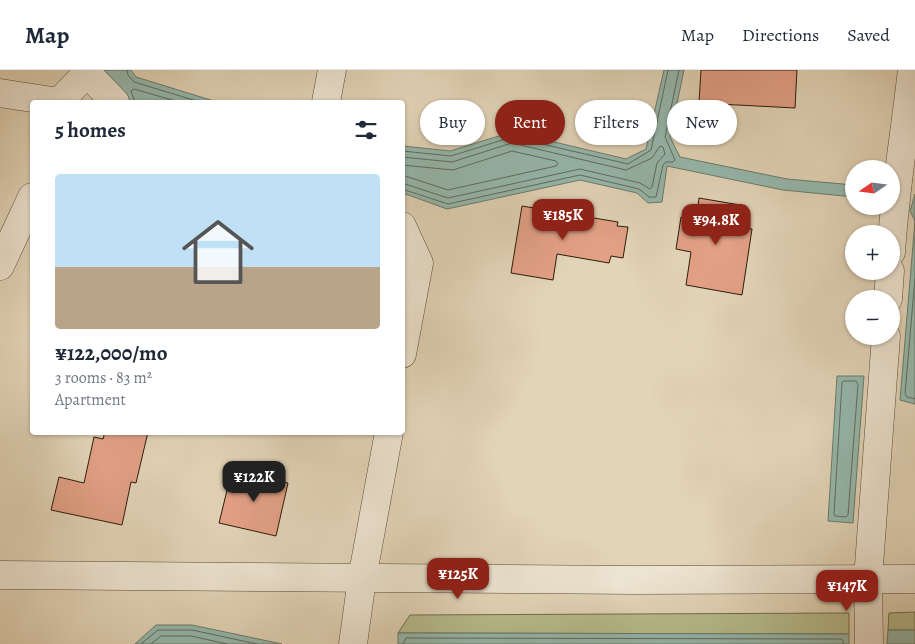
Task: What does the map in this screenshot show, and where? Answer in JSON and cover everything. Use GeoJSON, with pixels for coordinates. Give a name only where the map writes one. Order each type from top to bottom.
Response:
{"type":"FeatureCollection","features":[{"type":"Feature","properties":{"kind":"street"},"geometry":{"type":"LineString","coordinates":[[326,100],[332,70]]}},
{"type":"Feature","properties":{"kind":"street"},"geometry":{"type":"LineString","coordinates":[[893,225],[912,70]]}},
{"type":"Feature","properties":{"kind":"street"},"geometry":{"type":"LineString","coordinates":[[61,100],[86,72],[113,100]]}},
{"type":"Feature","properties":{"kind":"street"},"geometry":{"type":"LineString","coordinates":[[0,93],[46,100]]}},
{"type":"Feature","properties":{"kind":"street"},"geometry":{"type":"LineString","coordinates":[[0,266],[30,201]]}},
{"type":"Feature","properties":{"kind":"street"},"geometry":{"type":"LineString","coordinates":[[405,233],[419,263],[405,338]]}},
{"type":"Feature","properties":{"kind":"street"},"geometry":{"type":"LineString","coordinates":[[869,644],[868,579],[885,345]]}},
{"type":"Feature","properties":{"kind":"street"},"geometry":{"type":"LineString","coordinates":[[353,644],[362,579],[387,435]]}},
{"type":"Feature","properties":{"kind":"street"},"geometry":{"type":"LineString","coordinates":[[0,575],[362,579],[915,578]]}},
{"type":"Feature","properties":{"kind":"green space"},"geometry":{"type":"Polygon","coordinates":[[[915,612],[915,630],[888,630],[889,613],[915,612]]]}},
{"type":"Feature","properties":{"kind":"green space"},"geometry":{"type":"Polygon","coordinates":[[[849,613],[849,634],[398,633],[410,615],[849,613]]]}},
{"type":"Feature","properties":{"kind":"water"},"geometry":{"type":"Polygon","coordinates":[[[99,70],[131,70],[136,77],[211,100],[126,100],[99,70]]]}},
{"type":"Feature","properties":{"kind":"water"},"geometry":{"type":"Polygon","coordinates":[[[664,70],[684,70],[678,100],[667,100],[667,145],[674,145],[680,157],[787,179],[845,184],[845,196],[783,190],[667,166],[662,202],[648,203],[637,193],[580,180],[447,209],[405,194],[405,146],[450,151],[470,145],[485,145],[485,140],[495,137],[495,145],[565,145],[626,159],[646,149],[647,145],[657,145],[657,101],[664,70]]]}},
{"type":"Feature","properties":{"kind":"water"},"geometry":{"type":"Polygon","coordinates":[[[915,194],[915,221],[910,211],[915,194]]]}},
{"type":"Feature","properties":{"kind":"water"},"geometry":{"type":"Polygon","coordinates":[[[915,221],[915,404],[900,400],[915,221]]]}},
{"type":"Feature","properties":{"kind":"water"},"geometry":{"type":"Polygon","coordinates":[[[837,376],[864,376],[853,523],[828,521],[837,376]]]}},
{"type":"Feature","properties":{"kind":"water"},"geometry":{"type":"Polygon","coordinates":[[[156,625],[192,625],[282,644],[135,644],[156,625]]]}},
{"type":"Feature","properties":{"kind":"water"},"geometry":{"type":"Polygon","coordinates":[[[888,630],[915,630],[915,644],[887,644],[888,630]]]}},
{"type":"Feature","properties":{"kind":"water"},"geometry":{"type":"Polygon","coordinates":[[[398,633],[849,634],[849,644],[398,644],[398,633]]]}},
{"type":"Feature","properties":{"kind":"building"},"geometry":{"type":"Polygon","coordinates":[[[701,70],[797,70],[795,108],[737,105],[737,100],[699,100],[701,70]]]}},
{"type":"Feature","properties":{"kind":"building"},"geometry":{"type":"Polygon","coordinates":[[[699,198],[746,206],[742,227],[752,229],[742,295],[686,285],[691,252],[676,249],[681,217],[696,220],[699,198]]]}},
{"type":"Feature","properties":{"kind":"building"},"geometry":{"type":"Polygon","coordinates":[[[522,206],[618,222],[617,226],[628,227],[623,258],[611,256],[609,263],[557,254],[553,280],[511,273],[522,206]]]}},
{"type":"Feature","properties":{"kind":"building"},"geometry":{"type":"Polygon","coordinates":[[[104,435],[147,435],[136,483],[131,482],[122,525],[51,510],[59,477],[84,483],[94,437],[103,439],[104,435]]]}},
{"type":"Feature","properties":{"kind":"building"},"geometry":{"type":"Polygon","coordinates":[[[232,470],[288,483],[276,536],[219,523],[232,470]]]}}]}
